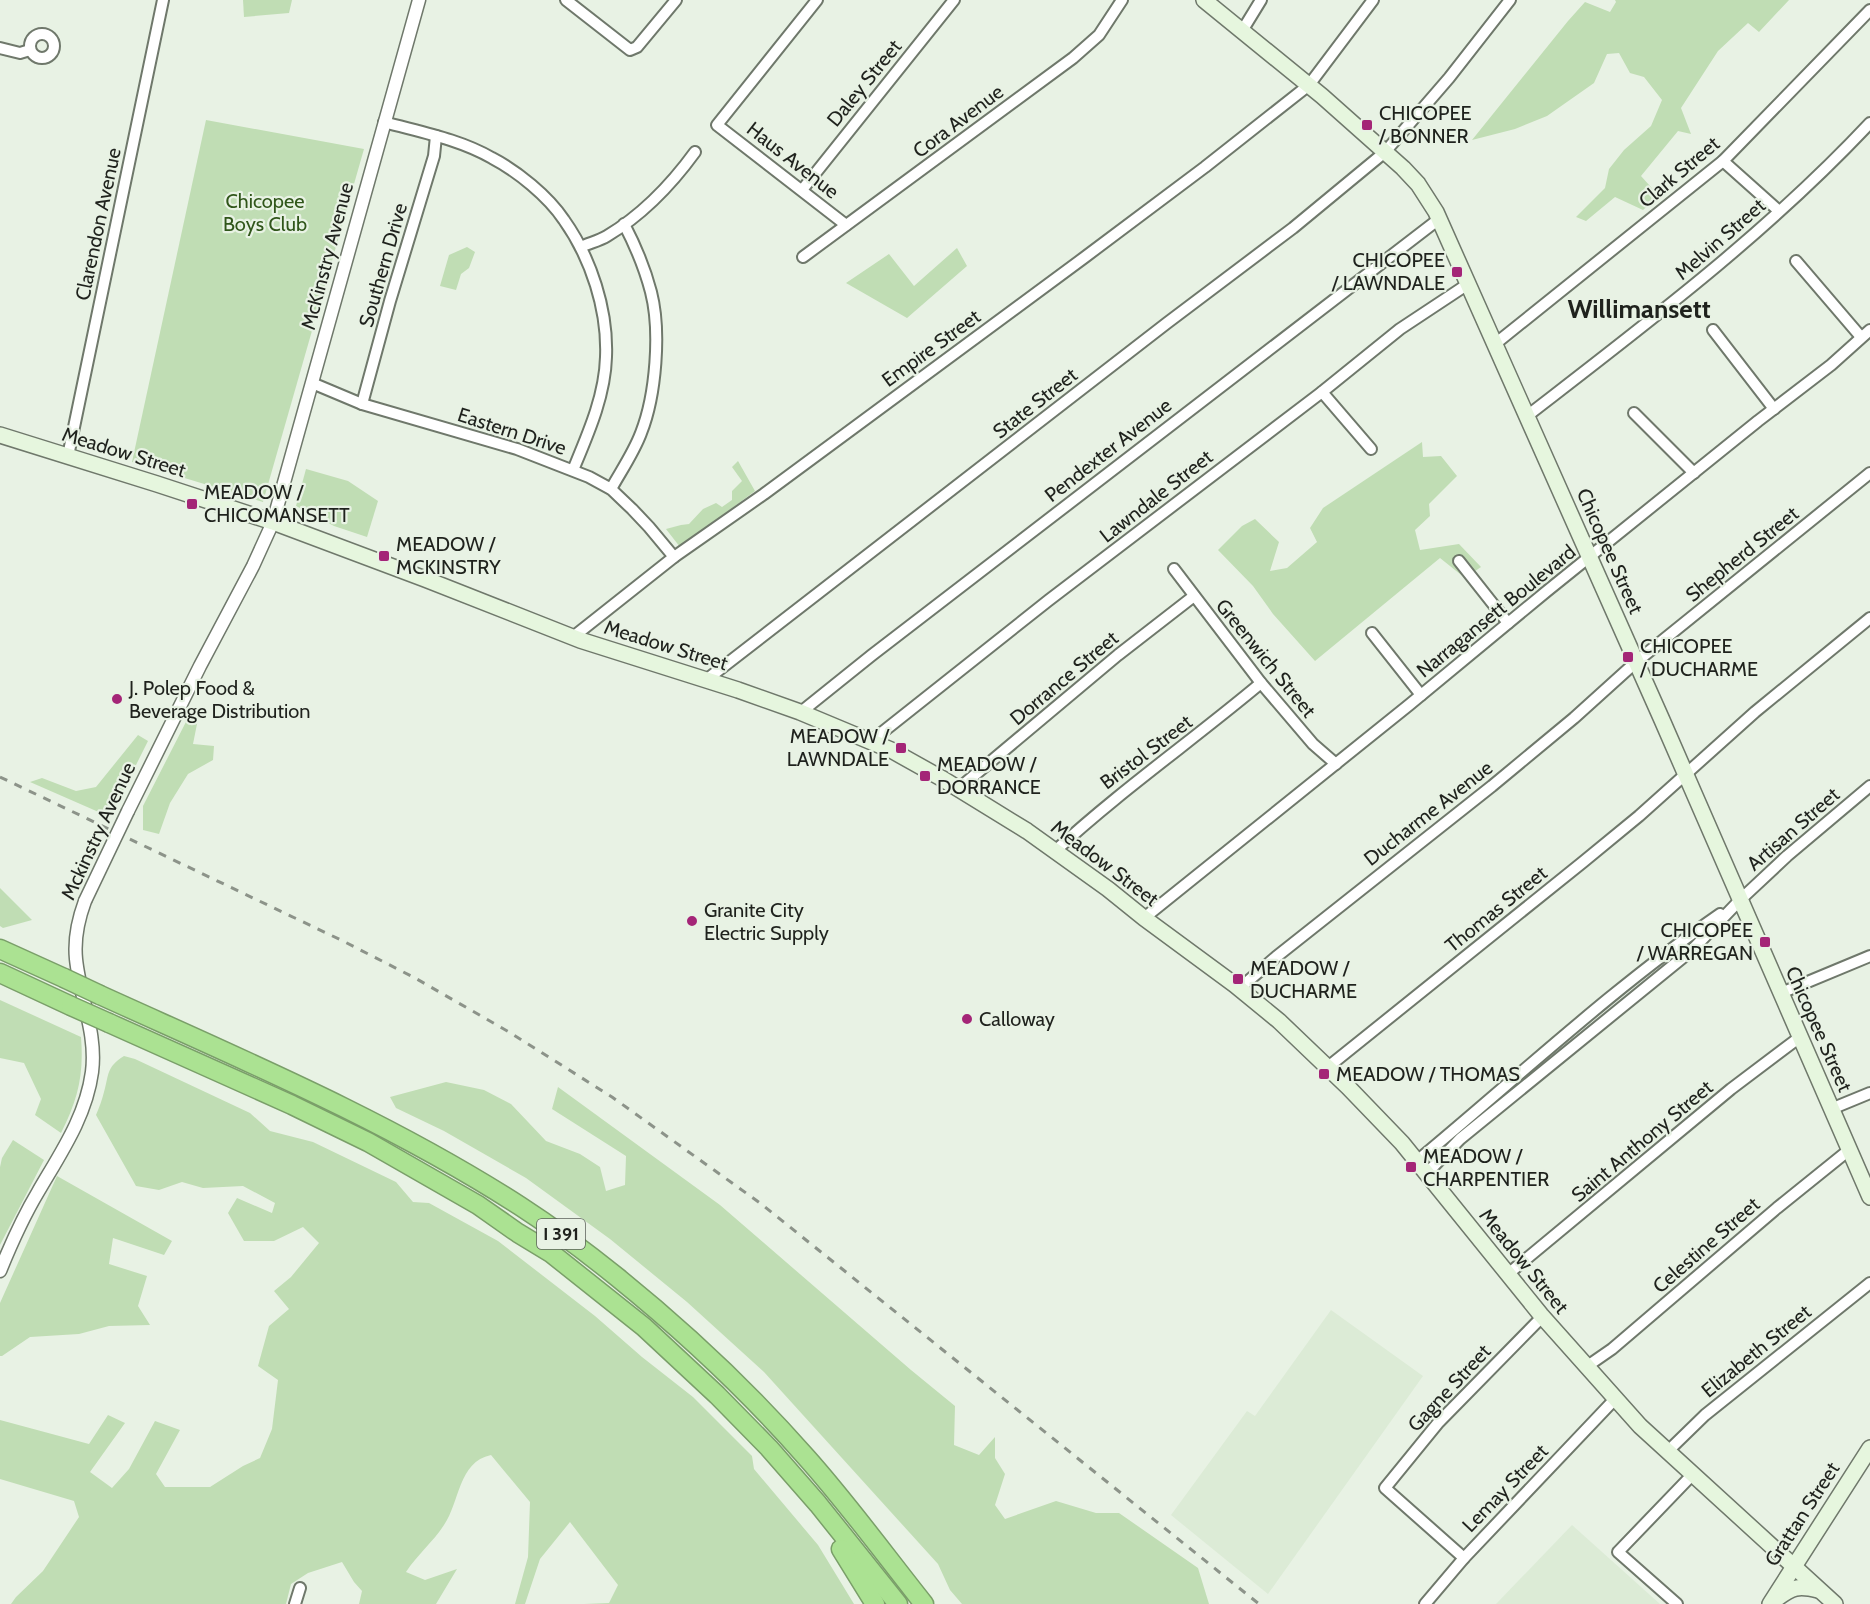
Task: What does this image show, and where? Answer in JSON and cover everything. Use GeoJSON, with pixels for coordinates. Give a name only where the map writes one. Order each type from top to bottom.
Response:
{"type":"FeatureCollection","features":[{"type":"Feature","properties":{"kind":"highway","name":"I 391"},"geometry":{"type":"LineString","coordinates":[[0,949],[373,1121],[457,1167],[553,1228],[677,1328],[763,1409],[870,1534],[924,1604]]}},
{"type":"Feature","properties":{"kind":"highway","name":"I 391"},"geometry":{"type":"LineString","coordinates":[[0,973],[369,1142],[478,1205],[551,1253],[644,1327],[717,1395],[801,1484],[898,1604]]}},
{"type":"Feature","properties":{"kind":"highway"},"geometry":{"type":"LineString","coordinates":[[801,1484],[875,1604]]}},
{"type":"Feature","properties":{"kind":"highway"},"geometry":{"type":"LineString","coordinates":[[870,1534],[935,1604]]}},
{"type":"Feature","properties":{"kind":"main road","name":"Chicopee Street"},"geometry":{"type":"LineString","coordinates":[[1204,0],[1309,85],[1385,152],[1418,184],[1439,219],[1870,1197]]}},
{"type":"Feature","properties":{"kind":"main road","name":"Meadow Street"},"geometry":{"type":"LineString","coordinates":[[0,435],[273,522],[573,637],[801,712],[891,750],[1027,831],[1240,988],[1328,1067],[1417,1161],[1542,1317],[1614,1400],[1667,1452],[1835,1604]]}},
{"type":"Feature","properties":{"kind":"main road","name":"Grattan Street"},"geometry":{"type":"LineString","coordinates":[[1770,1604],[1870,1448]]}},
{"type":"Feature","properties":{"kind":"main road"},"geometry":{"type":"LineString","coordinates":[[1770,1604],[1786,1592],[1800,1586],[1818,1590]]}},
{"type":"Feature","properties":{"kind":"street","name":"Clarendon Avenue"},"geometry":{"type":"LineString","coordinates":[[68,456],[163,0]]}},
{"type":"Feature","properties":{"kind":"street","name":"McKinstry Avenue"},"geometry":{"type":"LineString","coordinates":[[273,522],[419,0]]}},
{"type":"Feature","properties":{"kind":"street"},"geometry":{"type":"LineString","coordinates":[[566,0],[630,50],[637,47],[676,0]]}},
{"type":"Feature","properties":{"kind":"street","name":"Haus Avenue"},"geometry":{"type":"LineString","coordinates":[[816,0],[717,124],[846,225]]}},
{"type":"Feature","properties":{"kind":"street","name":"Daley Street"},"geometry":{"type":"LineString","coordinates":[[802,190],[954,0]]}},
{"type":"Feature","properties":{"kind":"street","name":"Cora Avenue"},"geometry":{"type":"LineString","coordinates":[[803,256],[1073,58],[1099,35],[1122,0]]}},
{"type":"Feature","properties":{"kind":"street"},"geometry":{"type":"LineString","coordinates":[[1242,31],[1261,0]]}},
{"type":"Feature","properties":{"kind":"street","name":"Empire Street"},"geometry":{"type":"LineString","coordinates":[[573,637],[674,557],[764,494],[1095,250],[1309,85],[1373,0]]}},
{"type":"Feature","properties":{"kind":"street","name":"State Street"},"geometry":{"type":"LineString","coordinates":[[706,680],[1293,228],[1385,152],[1449,78],[1510,0]]}},
{"type":"Feature","properties":{"kind":"street","name":"Clark Street"},"geometry":{"type":"LineString","coordinates":[[1495,345],[1723,161],[1870,10]]}},
{"type":"Feature","properties":{"kind":"street"},"geometry":{"type":"LineString","coordinates":[[0,48],[20,53],[30,50]]}},
{"type":"Feature","properties":{"kind":"street"},"geometry":{"type":"LineString","coordinates":[[384,122],[436,136],[493,158],[532,186],[564,219],[580,247],[594,278],[600,302],[604,320],[606,357],[603,381],[592,422],[573,470]]}},
{"type":"Feature","properties":{"kind":"street","name":"Melvin Street"},"geometry":{"type":"LineString","coordinates":[[1527,416],[1736,251],[1836,159],[1870,123]]}},
{"type":"Feature","properties":{"kind":"street","name":"Southern Drive"},"geometry":{"type":"LineString","coordinates":[[362,405],[390,301],[434,156],[436,136]]}},
{"type":"Feature","properties":{"kind":"street"},"geometry":{"type":"LineString","coordinates":[[580,247],[606,237],[644,208],[672,182],[695,152]]}},
{"type":"Feature","properties":{"kind":"street"},"geometry":{"type":"LineString","coordinates":[[1723,161],[1779,212]]}},
{"type":"Feature","properties":{"kind":"street","name":"Pendexter Avenue"},"geometry":{"type":"LineString","coordinates":[[801,712],[1439,219]]}},
{"type":"Feature","properties":{"kind":"street"},"geometry":{"type":"LineString","coordinates":[[610,489],[641,433],[654,377],[656,349],[651,294],[643,267],[624,224]]}},
{"type":"Feature","properties":{"kind":"street"},"geometry":{"type":"LineString","coordinates":[[1796,261],[1865,334]]}},
{"type":"Feature","properties":{"kind":"street","name":"Lawndale Street"},"geometry":{"type":"LineString","coordinates":[[870,741],[1322,392],[1400,328],[1468,284]]}},
{"type":"Feature","properties":{"kind":"street"},"geometry":{"type":"LineString","coordinates":[[1713,330],[1774,409]]}},
{"type":"Feature","properties":{"kind":"street","name":"Narragansett Boulevard"},"geometry":{"type":"LineString","coordinates":[[1144,918],[1831,365],[1865,334]]}},
{"type":"Feature","properties":{"kind":"street","name":"Eastern Drive"},"geometry":{"type":"LineString","coordinates":[[312,382],[362,405],[499,443],[589,477],[610,489],[649,527],[674,557]]}},
{"type":"Feature","properties":{"kind":"street"},"geometry":{"type":"LineString","coordinates":[[1322,392],[1371,449]]}},
{"type":"Feature","properties":{"kind":"street"},"geometry":{"type":"LineString","coordinates":[[1635,413],[1694,473]]}},
{"type":"Feature","properties":{"kind":"street","name":"Shepherd Street"},"geometry":{"type":"LineString","coordinates":[[1636,662],[1870,473]]}},
{"type":"Feature","properties":{"kind":"street","name":"Mckinstry Avenue"},"geometry":{"type":"LineString","coordinates":[[0,1271],[29,1208],[75,1129],[90,1082],[93,1061],[92,1037],[76,960],[75,944],[85,901],[273,522]]}},
{"type":"Feature","properties":{"kind":"street"},"geometry":{"type":"LineString","coordinates":[[1459,561],[1508,623]]}},
{"type":"Feature","properties":{"kind":"street","name":"Greenwich Street"},"geometry":{"type":"LineString","coordinates":[[1174,569],[1261,683],[1313,744],[1336,764]]}},
{"type":"Feature","properties":{"kind":"street","name":"Dorrance Street"},"geometry":{"type":"LineString","coordinates":[[958,789],[1082,685],[1194,596]]}},
{"type":"Feature","properties":{"kind":"street","name":"Thomas Street"},"geometry":{"type":"LineString","coordinates":[[1328,1067],[1583,862],[1685,776],[1755,712],[1870,618]]}},
{"type":"Feature","properties":{"kind":"street"},"geometry":{"type":"LineString","coordinates":[[1371,633],[1421,695]]}},
{"type":"Feature","properties":{"kind":"street","name":"Ducharme Avenue"},"geometry":{"type":"LineString","coordinates":[[1240,988],[1574,718],[1636,662]]}},
{"type":"Feature","properties":{"kind":"street","name":"Bristol Street"},"geometry":{"type":"LineString","coordinates":[[1054,851],[1096,813],[1206,729],[1261,683]]}},
{"type":"Feature","properties":{"kind":"street","name":"Artisan Street"},"geometry":{"type":"LineString","coordinates":[[1740,900],[1787,856],[1870,786]]}},
{"type":"Feature","properties":{"kind":"street"},"geometry":{"type":"LineString","coordinates":[[1417,1161],[1506,1084],[1651,965],[1740,900]]}},
{"type":"Feature","properties":{"kind":"street"},"geometry":{"type":"LineString","coordinates":[[1427,1173],[1460,1139],[1692,950],[1740,900]]}},
{"type":"Feature","properties":{"kind":"street"},"geometry":{"type":"LineString","coordinates":[[1781,993],[1870,956]]}},
{"type":"Feature","properties":{"kind":"street"},"geometry":{"type":"LineString","coordinates":[[1651,965],[1658,976]]}},
{"type":"Feature","properties":{"kind":"street"},"geometry":{"type":"LineString","coordinates":[[1576,1027],[1585,1037]]}},
{"type":"Feature","properties":{"kind":"street","name":"Saint Anthony Street"},"geometry":{"type":"LineString","coordinates":[[1508,1274],[1731,1089],[1800,1037]]}},
{"type":"Feature","properties":{"kind":"street"},"geometry":{"type":"LineString","coordinates":[[1506,1084],[1515,1094]]}},
{"type":"Feature","properties":{"kind":"street"},"geometry":{"type":"LineString","coordinates":[[1832,1109],[1870,1093]]}},
{"type":"Feature","properties":{"kind":"street","name":"Celestine Street"},"geometry":{"type":"LineString","coordinates":[[1586,1367],[1612,1349],[1777,1208],[1850,1150]]}},
{"type":"Feature","properties":{"kind":"street","name":"Elizabeth Street"},"geometry":{"type":"LineString","coordinates":[[1667,1452],[1706,1415],[1870,1283]]}},
{"type":"Feature","properties":{"kind":"street","name":"Gagne Street"},"geometry":{"type":"LineString","coordinates":[[1464,1558],[1385,1488],[1438,1423],[1542,1317]]}},
{"type":"Feature","properties":{"kind":"street","name":"Lemay Street"},"geometry":{"type":"LineString","coordinates":[[1425,1604],[1464,1558],[1614,1400]]}},
{"type":"Feature","properties":{"kind":"street"},"geometry":{"type":"LineString","coordinates":[[1677,1604],[1618,1552],[1693,1474]]}},
{"type":"Feature","properties":{"kind":"street"},"geometry":{"type":"LineString","coordinates":[[295,1604],[300,1588]]}},
{"type":"Feature","properties":{"kind":"shaded area"},"geometry":{"type":"Polygon","coordinates":[[[1331,1310],[1423,1376],[1268,1594],[1171,1515],[1247,1411],[1255,1416],[1331,1310]]]}},
{"type":"Feature","properties":{"kind":"shaded area"},"geometry":{"type":"Polygon","coordinates":[[[1572,1525],[1660,1604],[1496,1604],[1572,1525]]]}},
{"type":"Feature","properties":{"kind":"green space"},"geometry":{"type":"Polygon","coordinates":[[[243,0],[292,0],[289,13],[244,17],[243,0]]]}},
{"type":"Feature","properties":{"kind":"green space"},"geometry":{"type":"Polygon","coordinates":[[[1615,0],[1789,0],[1759,32],[1748,23],[1718,51],[1681,108],[1691,134],[1678,131],[1641,176],[1659,196],[1643,210],[1615,197],[1586,221],[1576,217],[1605,188],[1609,169],[1624,150],[1651,126],[1662,100],[1644,77],[1630,73],[1619,53],[1607,54],[1594,83],[1547,116],[1515,129],[1472,140],[1585,2],[1610,12],[1615,0]]]}},
{"type":"Feature","properties":{"kind":"green space","name":"Chicopee Boys Club"},"geometry":{"type":"Polygon","coordinates":[[[206,120],[364,149],[263,502],[132,462],[206,120]]]}},
{"type":"Feature","properties":{"kind":"green space"},"geometry":{"type":"Polygon","coordinates":[[[467,247],[475,252],[469,268],[461,274],[456,290],[440,286],[449,255],[467,247]]]}},
{"type":"Feature","properties":{"kind":"green space"},"geometry":{"type":"Polygon","coordinates":[[[957,248],[967,266],[907,318],[846,283],[889,254],[914,286],[957,248]]]}},
{"type":"Feature","properties":{"kind":"green space"},"geometry":{"type":"Polygon","coordinates":[[[1422,442],[1423,457],[1441,456],[1457,476],[1429,504],[1430,516],[1415,530],[1420,550],[1459,544],[1481,567],[1465,578],[1440,558],[1315,661],[1273,614],[1253,586],[1218,550],[1242,526],[1255,519],[1279,542],[1270,571],[1287,568],[1317,542],[1310,528],[1323,508],[1422,442]]]}},
{"type":"Feature","properties":{"kind":"green space"},"geometry":{"type":"Polygon","coordinates":[[[738,461],[755,491],[680,547],[666,529],[689,524],[703,509],[716,503],[722,507],[732,500],[732,491],[742,481],[732,467],[738,461]]]}},
{"type":"Feature","properties":{"kind":"green space"},"geometry":{"type":"Polygon","coordinates":[[[306,469],[348,481],[378,501],[367,537],[334,526],[296,506],[306,469]]]}},
{"type":"Feature","properties":{"kind":"green space"},"geometry":{"type":"Polygon","coordinates":[[[189,716],[198,719],[193,744],[214,746],[213,760],[188,774],[170,803],[159,834],[143,830],[143,806],[189,716]]]}},
{"type":"Feature","properties":{"kind":"green space"},"geometry":{"type":"Polygon","coordinates":[[[138,735],[148,741],[110,817],[30,782],[42,778],[76,791],[96,787],[138,735]]]}},
{"type":"Feature","properties":{"kind":"green space"},"geometry":{"type":"Polygon","coordinates":[[[0,888],[32,920],[3,928],[0,926],[0,888]]]}},
{"type":"Feature","properties":{"kind":"green space"},"geometry":{"type":"Polygon","coordinates":[[[0,1000],[81,1037],[82,1063],[78,1086],[72,1109],[61,1133],[35,1115],[41,1099],[24,1063],[0,1058],[0,1000]]]}},
{"type":"Feature","properties":{"kind":"green space"},"geometry":{"type":"Polygon","coordinates":[[[124,1056],[135,1059],[250,1113],[270,1131],[313,1142],[396,1182],[413,1202],[429,1203],[498,1241],[595,1316],[693,1397],[752,1456],[754,1469],[818,1545],[854,1604],[584,1604],[609,1603],[618,1585],[570,1522],[540,1559],[525,1604],[515,1604],[528,1557],[530,1502],[491,1455],[480,1459],[466,1474],[444,1525],[406,1572],[425,1580],[457,1569],[436,1604],[359,1604],[362,1591],[342,1562],[308,1573],[291,1584],[286,1604],[11,1604],[43,1571],[79,1517],[74,1501],[0,1479],[0,1420],[89,1444],[108,1415],[125,1423],[90,1472],[112,1488],[129,1469],[155,1421],[180,1430],[156,1474],[165,1487],[210,1487],[260,1458],[272,1429],[278,1380],[258,1366],[269,1326],[289,1309],[274,1291],[291,1277],[319,1243],[303,1227],[274,1241],[244,1241],[228,1213],[237,1198],[272,1213],[275,1203],[243,1186],[203,1188],[182,1182],[159,1190],[136,1186],[96,1115],[109,1072],[114,1064],[124,1056]]]}},
{"type":"Feature","properties":{"kind":"green space"},"geometry":{"type":"Polygon","coordinates":[[[446,1082],[484,1090],[511,1104],[546,1141],[580,1154],[600,1167],[606,1191],[625,1185],[626,1156],[552,1109],[558,1087],[720,1205],[955,1406],[954,1445],[979,1455],[995,1437],[995,1458],[1005,1474],[995,1505],[1005,1519],[1056,1501],[1096,1513],[1119,1513],[1198,1568],[1209,1604],[962,1604],[950,1590],[938,1564],[764,1372],[687,1302],[610,1239],[526,1178],[444,1131],[396,1108],[390,1097],[446,1082]]]}},
{"type":"Feature","properties":{"kind":"green space"},"geometry":{"type":"Polygon","coordinates":[[[13,1140],[44,1160],[0,1245],[0,1167],[2,1158],[13,1140]]]}},
{"type":"Feature","properties":{"kind":"green space"},"geometry":{"type":"Polygon","coordinates":[[[57,1176],[172,1241],[164,1255],[113,1238],[109,1264],[147,1276],[138,1306],[150,1325],[109,1326],[79,1334],[30,1337],[0,1356],[0,1303],[57,1176]]]}},
{"type":"Feature","properties":{"kind":"railway"},"geometry":{"type":"LineString","coordinates":[[0,777],[343,941],[415,978],[509,1032],[612,1097],[760,1203],[1259,1604]]}},
{"type":"Feature","properties":{"kind":"place","name":"CHICOPEE / BONNER"},"geometry":{"type":"Point","coordinates":[1367,125]}},
{"type":"Feature","properties":{"kind":"place","name":"CHICOPEE / LAWNDALE"},"geometry":{"type":"Point","coordinates":[1457,272]}},
{"type":"Feature","properties":{"kind":"place","name":"MEADOW / CHICOMANSETT"},"geometry":{"type":"Point","coordinates":[192,504]}},
{"type":"Feature","properties":{"kind":"place","name":"MEADOW / MCKINSTRY"},"geometry":{"type":"Point","coordinates":[384,556]}},
{"type":"Feature","properties":{"kind":"place","name":"CHICOPEE / DUCHARME"},"geometry":{"type":"Point","coordinates":[1628,657]}},
{"type":"Feature","properties":{"kind":"place","name":"J. Polep Food & Beverage Distribution"},"geometry":{"type":"Point","coordinates":[117,699]}},
{"type":"Feature","properties":{"kind":"place","name":"MEADOW / LAWNDALE"},"geometry":{"type":"Point","coordinates":[901,748]}},
{"type":"Feature","properties":{"kind":"place","name":"MEADOW / DORRANCE"},"geometry":{"type":"Point","coordinates":[925,776]}},
{"type":"Feature","properties":{"kind":"place","name":"Granite City Electric Supply"},"geometry":{"type":"Point","coordinates":[692,921]}},
{"type":"Feature","properties":{"kind":"place","name":"CHICOPEE / WARREGAN"},"geometry":{"type":"Point","coordinates":[1765,942]}},
{"type":"Feature","properties":{"kind":"place","name":"MEADOW / DUCHARME"},"geometry":{"type":"Point","coordinates":[1238,979]}},
{"type":"Feature","properties":{"kind":"place","name":"Calloway"},"geometry":{"type":"Point","coordinates":[967,1019]}},
{"type":"Feature","properties":{"kind":"place","name":"MEADOW / THOMAS"},"geometry":{"type":"Point","coordinates":[1324,1074]}},
{"type":"Feature","properties":{"kind":"place","name":"MEADOW / CHARPENTIER"},"geometry":{"type":"Point","coordinates":[1411,1167]}},
{"type":"Feature","properties":{"kind":"district","name":"Willimansett"},"geometry":{"type":"Point","coordinates":[1639,309]}}]}
